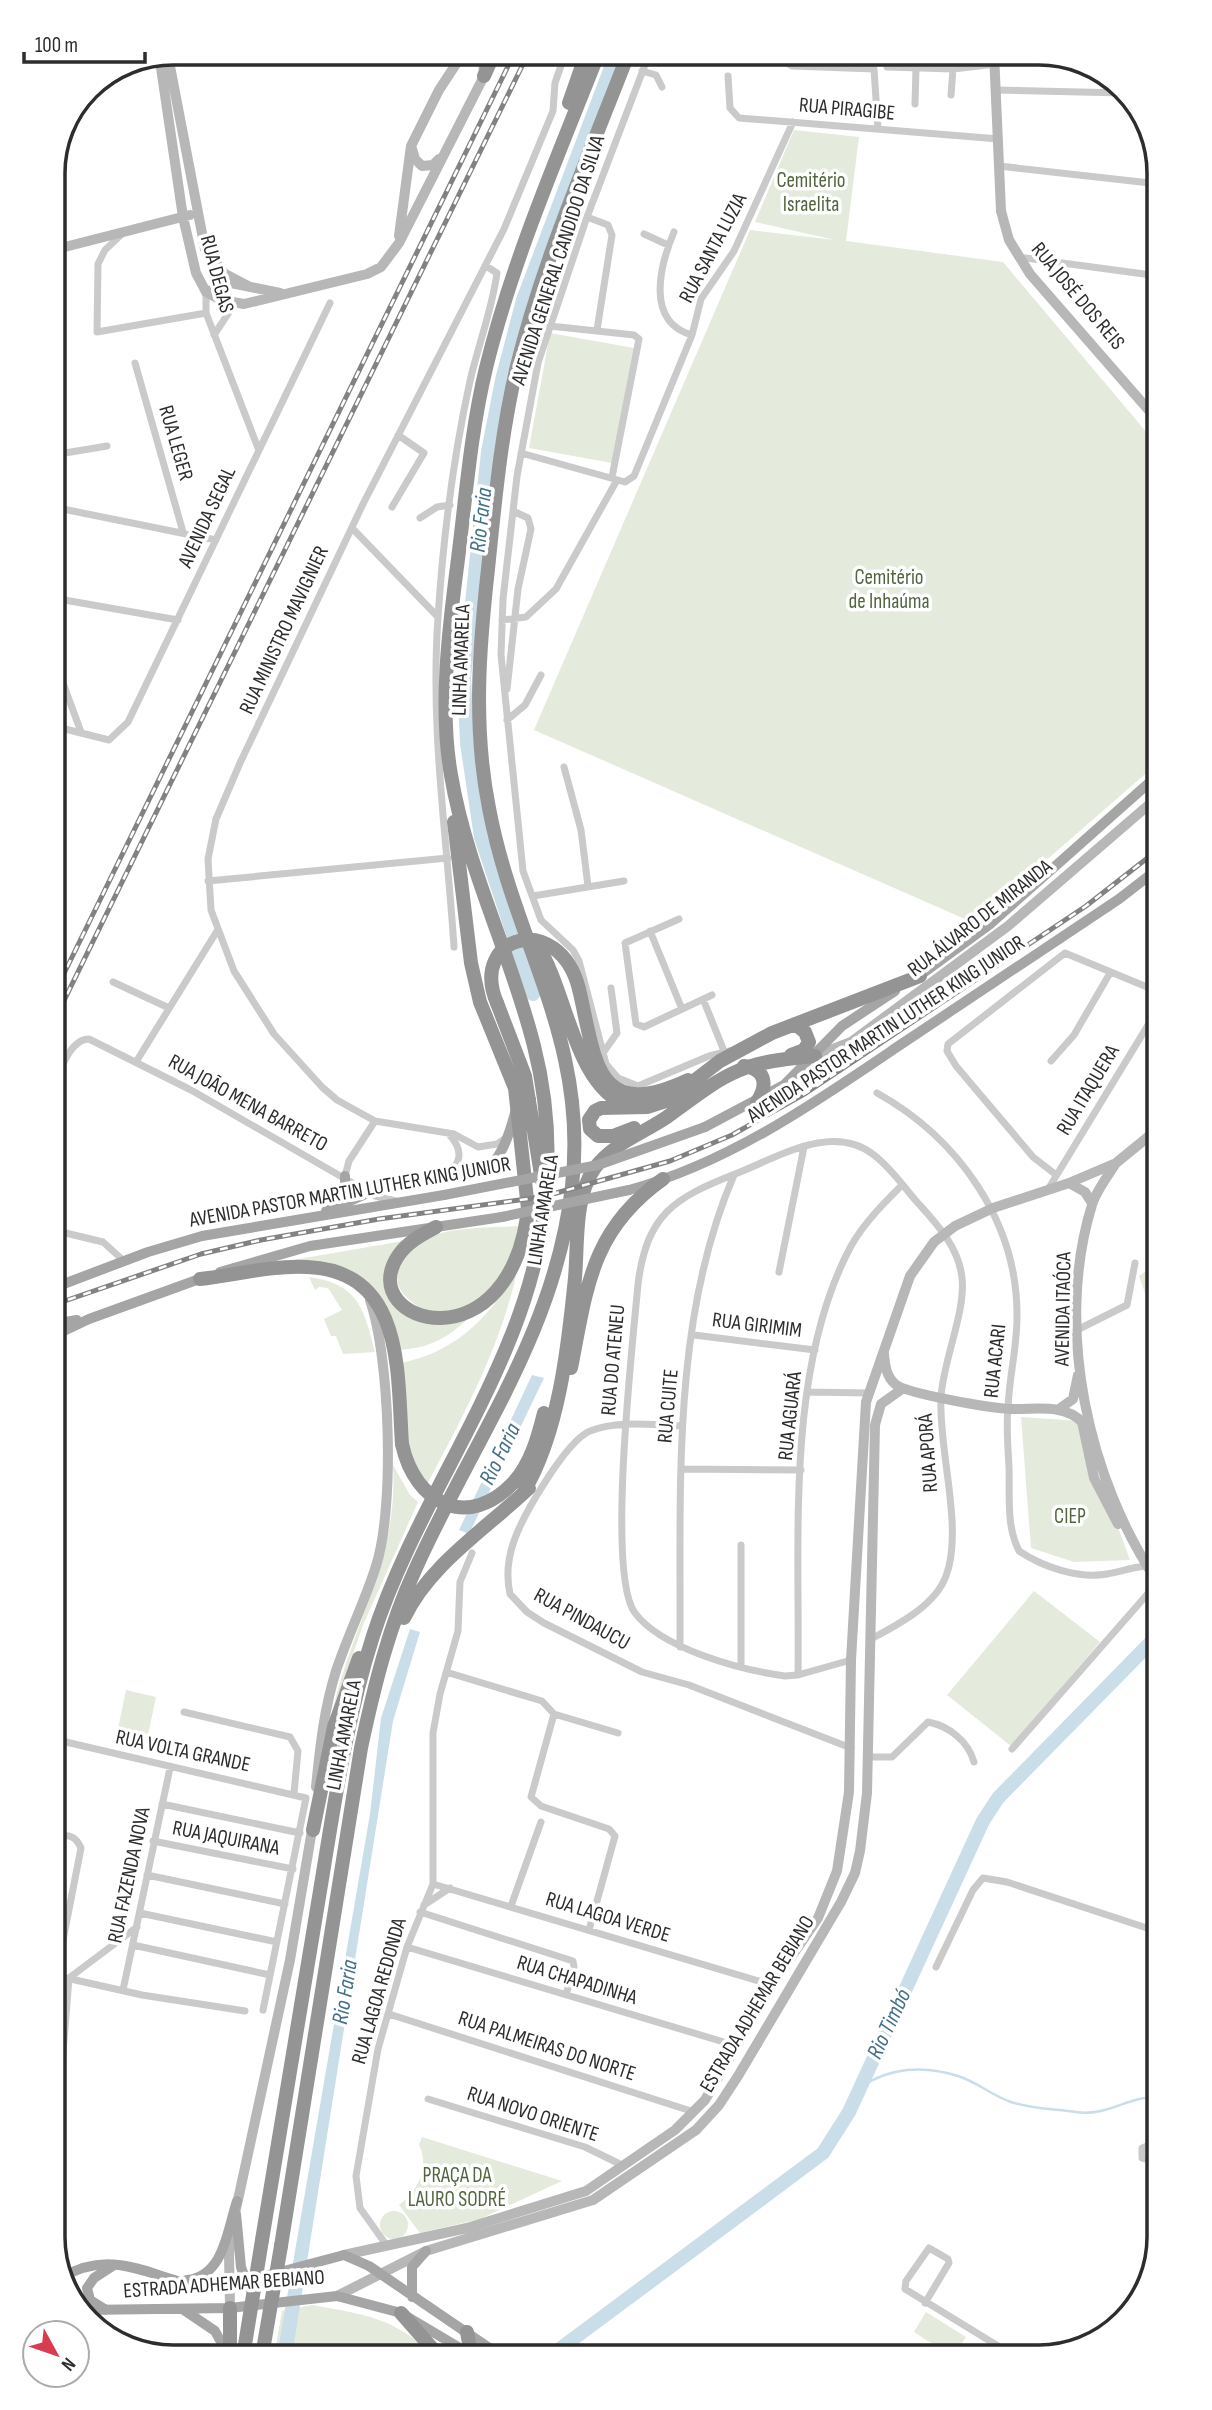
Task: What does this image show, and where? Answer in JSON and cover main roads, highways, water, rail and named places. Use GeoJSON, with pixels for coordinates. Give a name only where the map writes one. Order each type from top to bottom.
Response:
{"type":"FeatureCollection","features":[{"type":"Feature","properties":{"kind":"highway"},"geometry":{"type":"LineString","coordinates":[[484,76],[489,65]]}},
{"type":"Feature","properties":{"kind":"highway"},"geometry":{"type":"LineString","coordinates":[[537,215],[546,170],[582,65]]}},
{"type":"Feature","properties":{"kind":"highway","name":"LINHA AMARELA"},"geometry":{"type":"LineString","coordinates":[[245,2345],[340,1775],[356,1695],[374,1633],[402,1559],[488,1387],[520,1312],[537,1249],[546,1192],[545,1118],[536,1054],[467,846],[450,772],[449,629],[470,458],[494,337],[594,65]]}},
{"type":"Feature","properties":{"kind":"highway","name":"LINHA AMARELA"},"geometry":{"type":"LineString","coordinates":[[264,2345],[361,1748],[387,1646],[414,1571],[509,1388],[539,1322],[555,1272],[572,1188],[574,1119],[569,1067],[557,1019],[521,921],[489,810],[479,722],[480,636],[498,476],[510,400],[532,315],[562,225],[624,65]]}},
{"type":"Feature","properties":{"kind":"highway"},"geometry":{"type":"LineString","coordinates":[[450,772],[475,983],[523,1101],[538,1169],[546,1192]]}},
{"type":"Feature","properties":{"kind":"highway"},"geometry":{"type":"LineString","coordinates":[[521,921],[556,981],[590,1074],[608,1096],[635,1108]]}},
{"type":"Feature","properties":{"kind":"highway"},"geometry":{"type":"LineString","coordinates":[[436,1227],[404,1249],[392,1272],[397,1297],[412,1312],[430,1320],[452,1318],[498,1291],[521,1252],[528,1209],[521,1060],[497,1003],[490,977],[494,960],[508,947],[528,939],[546,943],[563,955],[576,975],[599,1066],[612,1086],[633,1096],[646,1096],[705,1072]]}},
{"type":"Feature","properties":{"kind":"highway"},"geometry":{"type":"LineString","coordinates":[[680,1107],[613,1136],[598,1136],[590,1129],[589,1120],[595,1111],[635,1108],[669,1100],[705,1072],[740,1050],[794,1024],[919,976]]}},
{"type":"Feature","properties":{"kind":"highway"},"geometry":{"type":"LineString","coordinates":[[523,1493],[543,1457],[551,1425],[570,1312],[582,1203],[589,1178],[616,1147],[717,1080],[744,1066],[800,1052],[809,1042],[805,1032],[794,1024]]}},
{"type":"Feature","properties":{"kind":"highway"},"geometry":{"type":"LineString","coordinates":[[783,1058],[815,1056]]}},
{"type":"Feature","properties":{"kind":"highway"},"geometry":{"type":"LineString","coordinates":[[744,1066],[756,1069],[764,1078],[764,1089],[757,1101]]}},
{"type":"Feature","properties":{"kind":"highway"},"geometry":{"type":"LineString","coordinates":[[387,1646],[421,1589],[436,1571],[545,1470],[554,1446],[593,1269],[602,1246],[628,1206],[663,1179]]}},
{"type":"Feature","properties":{"kind":"highway"},"geometry":{"type":"LineString","coordinates":[[200,1279],[308,1266],[344,1275],[366,1291],[384,1312],[393,1336],[402,1444],[411,1473],[425,1492],[450,1504],[478,1504],[502,1492],[521,1474],[535,1444],[544,1413],[570,1253],[572,1188]]}},
{"type":"Feature","properties":{"kind":"highway"},"geometry":{"type":"LineString","coordinates":[[307,1831],[338,1714],[353,1669],[374,1633]]}},
{"type":"Feature","properties":{"kind":"highway"},"geometry":{"type":"LineString","coordinates":[[229,2345],[230,2308]]}},
{"type":"Feature","properties":{"kind":"highway"},"geometry":{"type":"LineString","coordinates":[[401,2313],[429,2345]]}},
{"type":"Feature","properties":{"kind":"highway"},"geometry":{"type":"LineString","coordinates":[[467,2332],[469,2345]]}},
{"type":"Feature","properties":{"kind":"main road","name":"RUA DEGAS"},"geometry":{"type":"LineString","coordinates":[[170,65],[196,213],[210,257],[225,274],[248,286]]}},
{"type":"Feature","properties":{"kind":"main road"},"geometry":{"type":"LineString","coordinates":[[399,243],[411,146],[439,90],[455,65]]}},
{"type":"Feature","properties":{"kind":"main road"},"geometry":{"type":"LineString","coordinates":[[206,292],[235,303],[256,302],[282,293],[375,271],[399,243],[484,76],[483,65]]}},
{"type":"Feature","properties":{"kind":"main road","name":"RUA JOSÉ DOS REIS"},"geometry":{"type":"LineString","coordinates":[[995,65],[1001,211],[1017,256],[1147,408]]}},
{"type":"Feature","properties":{"kind":"main road","name":"RUA DEGAS"},"geometry":{"type":"LineString","coordinates":[[161,66],[183,217],[196,273],[206,292]]}},
{"type":"Feature","properties":{"kind":"main road"},"geometry":{"type":"LineString","coordinates":[[411,146],[415,159],[422,166],[433,165],[444,154]]}},
{"type":"Feature","properties":{"kind":"main road"},"geometry":{"type":"LineString","coordinates":[[65,247],[196,213]]}},
{"type":"Feature","properties":{"kind":"main road"},"geometry":{"type":"LineString","coordinates":[[206,292],[222,285],[248,286],[282,293]]}},
{"type":"Feature","properties":{"kind":"main road","name":"AVENIDA PASTOR MARTIN LUTHER KING JUNIOR"},"geometry":{"type":"LineString","coordinates":[[65,1283],[202,1236],[444,1195],[598,1165],[705,1127],[784,1085],[858,1013],[919,976],[989,925],[1147,785]]}},
{"type":"Feature","properties":{"kind":"main road","name":"RUA ÁLVARO DE MIRANDA"},"geometry":{"type":"LineString","coordinates":[[815,1056],[851,1042],[1008,926],[1147,807]]}},
{"type":"Feature","properties":{"kind":"main road","name":"AVENIDA PASTOR MARTIN LUTHER KING JUNIOR"},"geometry":{"type":"LineString","coordinates":[[65,1330],[200,1279],[310,1246],[502,1217],[629,1190],[663,1179],[752,1140],[800,1112],[1147,878]]}},
{"type":"Feature","properties":{"kind":"main road"},"geometry":{"type":"LineString","coordinates":[[305,1219],[407,1180],[465,1177],[482,1172],[498,1156],[523,1101]]}},
{"type":"Feature","properties":{"kind":"main road","name":"ESTRADA ADHEMAR BEBIANO"},"geometry":{"type":"LineString","coordinates":[[71,2273],[118,2263],[210,2288],[228,2287],[344,2255],[467,2228],[570,2197],[625,2166],[695,2112],[715,2085],[772,1985],[818,1918],[830,1894],[844,1831],[851,1748],[851,1660],[867,1393],[910,1276],[926,1251],[944,1233],[993,1208],[1069,1183],[1116,1163],[1147,1138]]}},
{"type":"Feature","properties":{"kind":"main road","name":"AVENIDA ITAÓCA"},"geometry":{"type":"LineString","coordinates":[[1116,1163],[1093,1203],[1081,1252],[1077,1330],[1079,1372],[1106,1482],[1147,1565]]}},
{"type":"Feature","properties":{"kind":"main road"},"geometry":{"type":"LineString","coordinates":[[341,1206],[345,1198],[345,1176]]}},
{"type":"Feature","properties":{"kind":"main road"},"geometry":{"type":"LineString","coordinates":[[1069,1183],[1085,1192],[1093,1203]]}},
{"type":"Feature","properties":{"kind":"main road","name":"LINHA AMARELA"},"geometry":{"type":"LineString","coordinates":[[230,2308],[229,2254],[237,2201],[290,1960],[327,1702],[376,1566],[384,1526],[387,1455],[383,1371],[375,1315],[366,1291]]}},
{"type":"Feature","properties":{"kind":"main road","name":"AVENIDA PASTOR MARTIN LUTHER KING JUNIOR"},"geometry":{"type":"LineString","coordinates":[[65,1322],[89,1319]]}},
{"type":"Feature","properties":{"kind":"main road"},"geometry":{"type":"LineString","coordinates":[[884,1348],[887,1373],[902,1389],[1007,1409],[1059,1409],[1073,1399],[1079,1372]]}},
{"type":"Feature","properties":{"kind":"main road","name":"ESTRADA ADHEMAR BEBIANO"},"geometry":{"type":"LineString","coordinates":[[94,2310],[230,2308],[337,2296],[426,2251],[572,2208],[615,2187],[708,2119],[738,2076],[799,1976],[850,1885],[862,1833],[868,1757],[875,1425],[881,1404],[902,1389]]}},
{"type":"Feature","properties":{"kind":"main road","name":"AVENIDA ITAÓCA"},"geometry":{"type":"LineString","coordinates":[[1059,1409],[1074,1413],[1082,1422],[1100,1492],[1122,1529],[1132,1538]]}},
{"type":"Feature","properties":{"kind":"main road"},"geometry":{"type":"LineString","coordinates":[[851,1660],[861,1655],[869,1661]]}},
{"type":"Feature","properties":{"kind":"main road"},"geometry":{"type":"LineString","coordinates":[[844,1831],[862,1833]]}},
{"type":"Feature","properties":{"kind":"main road"},"geometry":{"type":"LineString","coordinates":[[773,2017],[772,1985],[799,1976]]}},
{"type":"Feature","properties":{"kind":"main road"},"geometry":{"type":"LineString","coordinates":[[183,2281],[205,2277],[217,2263],[237,2201]]}},
{"type":"Feature","properties":{"kind":"main road"},"geometry":{"type":"LineString","coordinates":[[236,2214],[245,2282],[258,2305]]}},
{"type":"Feature","properties":{"kind":"main road"},"geometry":{"type":"LineString","coordinates":[[412,2297],[412,2267],[426,2251]]}},
{"type":"Feature","properties":{"kind":"main road"},"geometry":{"type":"LineString","coordinates":[[344,2255],[361,2261],[485,2345]]}},
{"type":"Feature","properties":{"kind":"main road"},"geometry":{"type":"LineString","coordinates":[[108,2311],[90,2301],[87,2288],[101,2272],[118,2263]]}},
{"type":"Feature","properties":{"kind":"main road"},"geometry":{"type":"LineString","coordinates":[[337,2296],[401,2313],[456,2345]]}},
{"type":"Feature","properties":{"kind":"main road"},"geometry":{"type":"LineString","coordinates":[[184,2310],[215,2331],[223,2345]]}},
{"type":"Feature","properties":{"kind":"water"},"geometry":{"type":"Polygon","coordinates":[[[532,1375],[544,1378],[469,1534],[459,1530],[532,1375]]]}},
{"type":"Feature","properties":{"kind":"water"},"geometry":{"type":"Polygon","coordinates":[[[410,1629],[420,1632],[393,1721],[294,2345],[279,2345],[370,1814],[381,1718],[410,1629]]]}},
{"type":"Feature","properties":{"kind":"waterway","name":"Rio Faria"},"geometry":{"type":"LineString","coordinates":[[533,994],[481,837],[467,743],[464,678],[488,452],[502,380],[523,300],[612,65]]}},
{"type":"Feature","properties":{"kind":"waterway","name":"Rio Timbó"},"geometry":{"type":"LineString","coordinates":[[565,2345],[823,2153],[849,2112],[983,1821],[998,1798],[1147,1646]]}},
{"type":"Feature","properties":{"kind":"waterway"},"geometry":{"type":"LineString","coordinates":[[860,2088],[882,2076],[920,2069],[958,2076],[1011,2102],[1027,2106],[1088,2113],[1147,2098]]}},
{"type":"Feature","properties":{"kind":"railway"},"geometry":{"type":"LineString","coordinates":[[65,971],[509,65]]}},
{"type":"Feature","properties":{"kind":"railway"},"geometry":{"type":"LineString","coordinates":[[65,999],[523,65]]}},
{"type":"Feature","properties":{"kind":"railway"},"geometry":{"type":"LineString","coordinates":[[65,1301],[201,1254],[261,1240],[379,1219],[542,1197],[670,1161],[732,1135],[806,1093],[1086,906],[1147,858]]}},
{"type":"Feature","properties":{"kind":"park label","name":"Cemitério Israelita"},"geometry":{"type":"Point","coordinates":[811,192]}},
{"type":"Feature","properties":{"kind":"park label","name":"Cemitério de Inhaúma"},"geometry":{"type":"Point","coordinates":[889,589]}},
{"type":"Feature","properties":{"kind":"park label","name":"CIEP"},"geometry":{"type":"Point","coordinates":[1070,1516]}},
{"type":"Feature","properties":{"kind":"park label","name":"PRAÇA DA LAURO SODRÉ"},"geometry":{"type":"Point","coordinates":[457,2187]}}]}
